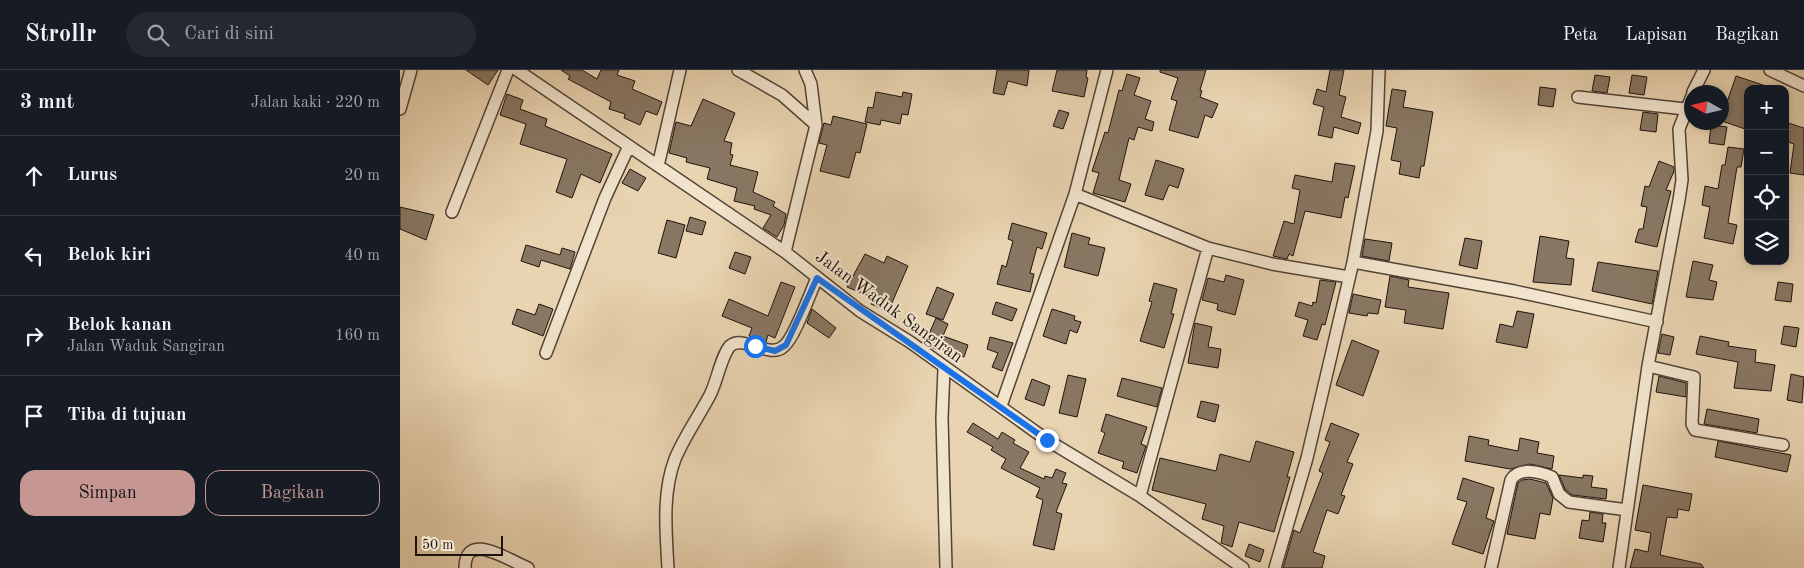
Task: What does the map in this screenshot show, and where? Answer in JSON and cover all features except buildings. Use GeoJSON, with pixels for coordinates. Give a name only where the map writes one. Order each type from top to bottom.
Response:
{"type":"FeatureCollection","features":[{"type":"Feature","properties":{"kind":"street"},"geometry":{"type":"LineString","coordinates":[[400,109],[411,70]]}},
{"type":"Feature","properties":{"kind":"street"},"geometry":{"type":"LineString","coordinates":[[452,212],[508,70]]}},
{"type":"Feature","properties":{"kind":"street","name":"Jalan Waduk Sangiran"},"geometry":{"type":"LineString","coordinates":[[517,70],[785,252],[817,278],[1047,440],[1140,496],[1243,568]]}},
{"type":"Feature","properties":{"kind":"street"},"geometry":{"type":"LineString","coordinates":[[658,166],[680,70]]}},
{"type":"Feature","properties":{"kind":"street"},"geometry":{"type":"LineString","coordinates":[[738,70],[782,95],[816,125]]}},
{"type":"Feature","properties":{"kind":"street"},"geometry":{"type":"LineString","coordinates":[[785,252],[816,125],[811,84],[805,70]]}},
{"type":"Feature","properties":{"kind":"street"},"geometry":{"type":"LineString","coordinates":[[1001,406],[1075,194],[1107,70]]}},
{"type":"Feature","properties":{"kind":"street"},"geometry":{"type":"LineString","coordinates":[[1275,568],[1307,458],[1353,262],[1377,131],[1379,70]]}},
{"type":"Feature","properties":{"kind":"street"},"geometry":{"type":"LineString","coordinates":[[1696,85],[1704,70]]}},
{"type":"Feature","properties":{"kind":"street"},"geometry":{"type":"LineString","coordinates":[[1770,70],[1804,86]]}},
{"type":"Feature","properties":{"kind":"street"},"geometry":{"type":"LineString","coordinates":[[1578,97],[1684,109]]}},
{"type":"Feature","properties":{"kind":"street"},"geometry":{"type":"LineString","coordinates":[[1619,568],[1648,366],[1682,180],[1679,129],[1684,112]]}},
{"type":"Feature","properties":{"kind":"street"},"geometry":{"type":"LineString","coordinates":[[546,352],[606,198],[629,146]]}},
{"type":"Feature","properties":{"kind":"street"},"geometry":{"type":"LineString","coordinates":[[1075,194],[1208,248],[1272,264],[1349,277]]}},
{"type":"Feature","properties":{"kind":"street"},"geometry":{"type":"LineString","coordinates":[[1140,496],[1208,248]]}},
{"type":"Feature","properties":{"kind":"street"},"geometry":{"type":"LineString","coordinates":[[1353,262],[1514,291],[1657,322]]}},
{"type":"Feature","properties":{"kind":"street"},"geometry":{"type":"LineString","coordinates":[[668,568],[666,512],[673,466],[711,394],[726,353],[730,346],[740,342],[775,351],[786,345],[817,278]]}},
{"type":"Feature","properties":{"kind":"street"},"geometry":{"type":"LineString","coordinates":[[1648,366],[1694,377],[1692,424],[1695,430],[1783,445]]}},
{"type":"Feature","properties":{"kind":"street"},"geometry":{"type":"LineString","coordinates":[[944,369],[942,418],[946,568]]}},
{"type":"Feature","properties":{"kind":"street"},"geometry":{"type":"LineString","coordinates":[[1491,568],[1511,480],[1514,474],[1519,471],[1531,472],[1552,478],[1560,494],[1569,502],[1627,510]]}},
{"type":"Feature","properties":{"kind":"street"},"geometry":{"type":"LineString","coordinates":[[465,568],[465,558],[468,552],[475,548],[486,549],[528,568]]}},
{"type":"Feature","properties":{"kind":"route"},"geometry":{"type":"LineString","coordinates":[[755,346],[775,351],[780,350],[786,345],[817,278],[1047,440]]}}]}
